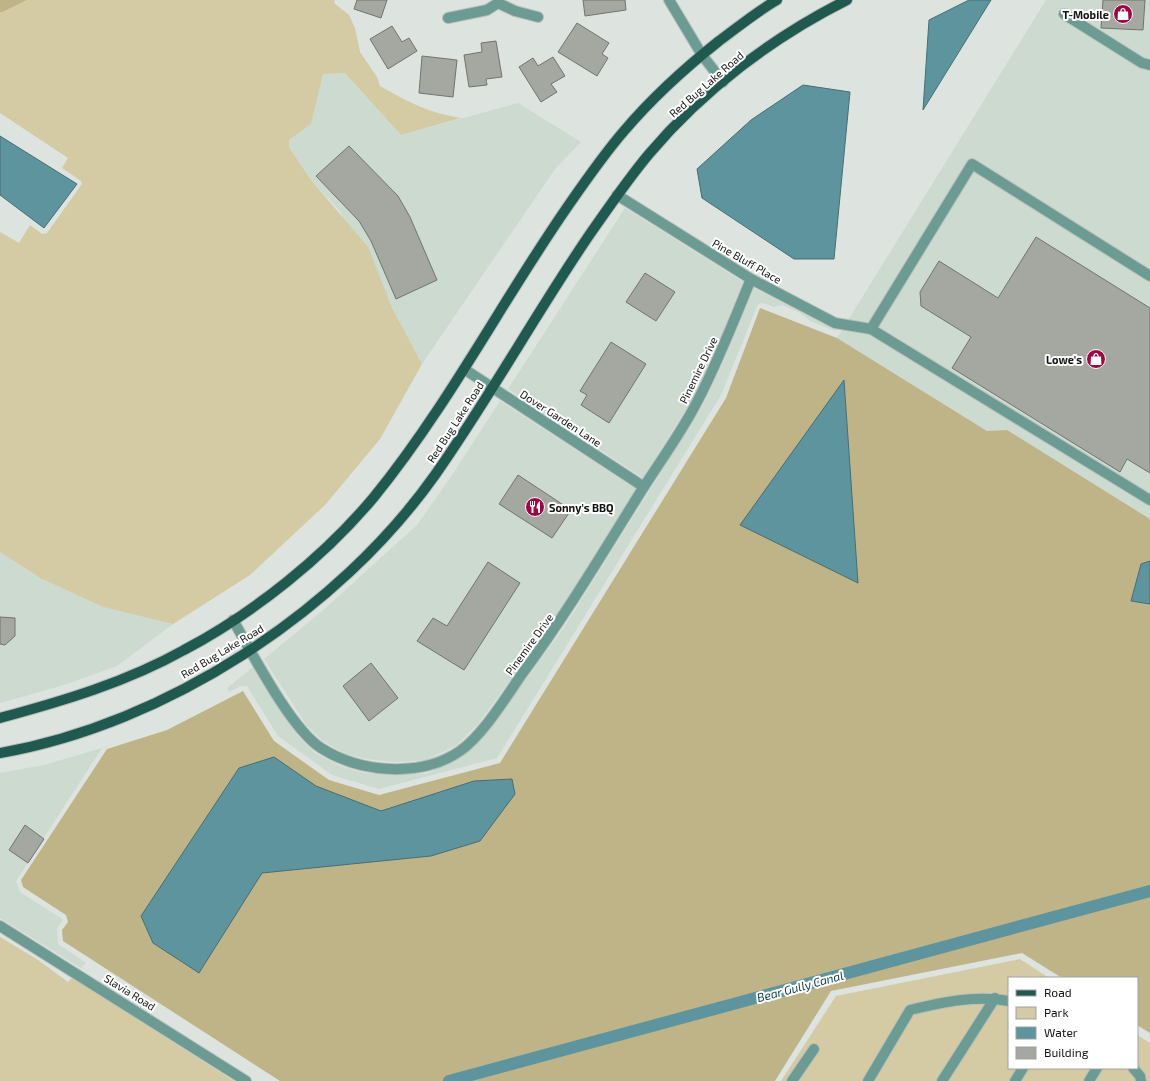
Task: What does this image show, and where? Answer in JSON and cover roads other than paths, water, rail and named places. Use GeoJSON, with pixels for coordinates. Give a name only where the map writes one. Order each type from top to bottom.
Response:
{"type":"FeatureCollection","features":[{"type":"Feature","properties":{"kind":"main road","name":"Red Bug Lake Road"},"geometry":{"type":"LineString","coordinates":[[0,718],[58,702],[118,680],[184,651],[233,620],[286,582],[338,537],[374,497],[412,448],[464,369],[552,229],[589,176],[623,132],[665,88],[702,55],[758,11],[777,0]]}},
{"type":"Feature","properties":{"kind":"main road","name":"Red Bug Lake Road"},"geometry":{"type":"LineString","coordinates":[[0,753],[67,736],[132,714],[185,688],[251,650],[307,608],[352,570],[393,529],[434,476],[493,388],[575,256],[617,195],[649,154],[686,114],[723,82],[767,48],[820,14],[847,0]]}},
{"type":"Feature","properties":{"kind":"street"},"geometry":{"type":"LineString","coordinates":[[669,0],[702,55],[723,82]]}},
{"type":"Feature","properties":{"kind":"street"},"geometry":{"type":"LineString","coordinates":[[448,18],[486,10],[498,2],[514,11],[538,18]]}},
{"type":"Feature","properties":{"kind":"street"},"geometry":{"type":"LineString","coordinates":[[1064,14],[1142,63],[1150,65]]}},
{"type":"Feature","properties":{"kind":"street"},"geometry":{"type":"LineString","coordinates":[[1150,276],[972,164],[871,329],[1150,500]]}},
{"type":"Feature","properties":{"kind":"street","name":"Pine Bluff Place"},"geometry":{"type":"LineString","coordinates":[[617,195],[751,279],[835,323],[871,329]]}},
{"type":"Feature","properties":{"kind":"street","name":"Pinemire Drive"},"geometry":{"type":"LineString","coordinates":[[233,620],[298,724],[319,747],[342,760],[365,766],[396,768],[426,767],[460,751],[482,728],[558,626],[696,404],[718,358],[751,279]]}},
{"type":"Feature","properties":{"kind":"street","name":"Dover Garden Lane"},"geometry":{"type":"LineString","coordinates":[[464,369],[644,487]]}},
{"type":"Feature","properties":{"kind":"street","name":"Slavia Road"},"geometry":{"type":"LineString","coordinates":[[0,926],[246,1081]]}},
{"type":"Feature","properties":{"kind":"street"},"geometry":{"type":"LineString","coordinates":[[942,1081],[995,998]]}},
{"type":"Feature","properties":{"kind":"street"},"geometry":{"type":"LineString","coordinates":[[868,1081],[910,1010],[950,1000],[995,998],[1008,1001]]}},
{"type":"Feature","properties":{"kind":"street"},"geometry":{"type":"LineString","coordinates":[[792,1081],[814,1049]]}},
{"type":"Feature","properties":{"kind":"street"},"geometry":{"type":"LineString","coordinates":[[1015,1081],[1022,1069]]}},
{"type":"Feature","properties":{"kind":"street"},"geometry":{"type":"LineString","coordinates":[[1089,1081],[1096,1069]]}},
{"type":"Feature","properties":{"kind":"street"},"geometry":{"type":"LineString","coordinates":[[1134,1069],[1141,1081]]}},
{"type":"Feature","properties":{"kind":"water"},"geometry":{"type":"Polygon","coordinates":[[[969,0],[991,0],[923,110],[929,20],[969,0]]]}},
{"type":"Feature","properties":{"kind":"water"},"geometry":{"type":"Polygon","coordinates":[[[803,85],[850,92],[834,259],[794,259],[702,198],[697,169],[751,120],[803,85]]]}},
{"type":"Feature","properties":{"kind":"water"},"geometry":{"type":"Polygon","coordinates":[[[0,136],[77,184],[44,228],[0,195],[0,136]]]}},
{"type":"Feature","properties":{"kind":"water"},"geometry":{"type":"Polygon","coordinates":[[[844,380],[858,583],[740,525],[844,380]]]}},
{"type":"Feature","properties":{"kind":"water"},"geometry":{"type":"Polygon","coordinates":[[[1150,561],[1150,604],[1131,601],[1141,564],[1150,561]]]}},
{"type":"Feature","properties":{"kind":"water"},"geometry":{"type":"Polygon","coordinates":[[[274,757],[316,786],[381,811],[474,781],[512,779],[515,794],[480,841],[431,856],[262,873],[199,973],[153,943],[141,916],[239,768],[274,757]]]}},
{"type":"Feature","properties":{"kind":"waterway","name":"Bear Gully Canal"},"geometry":{"type":"LineString","coordinates":[[449,1081],[1150,891]]}},
{"type":"Feature","properties":{"kind":"place","name":"T-Mobile"},"geometry":{"type":"Point","coordinates":[1123,14]}},
{"type":"Feature","properties":{"kind":"place","name":"Lowe's"},"geometry":{"type":"Point","coordinates":[1096,359]}},
{"type":"Feature","properties":{"kind":"place","name":"Sonny's BBQ"},"geometry":{"type":"Point","coordinates":[535,507]}}]}
